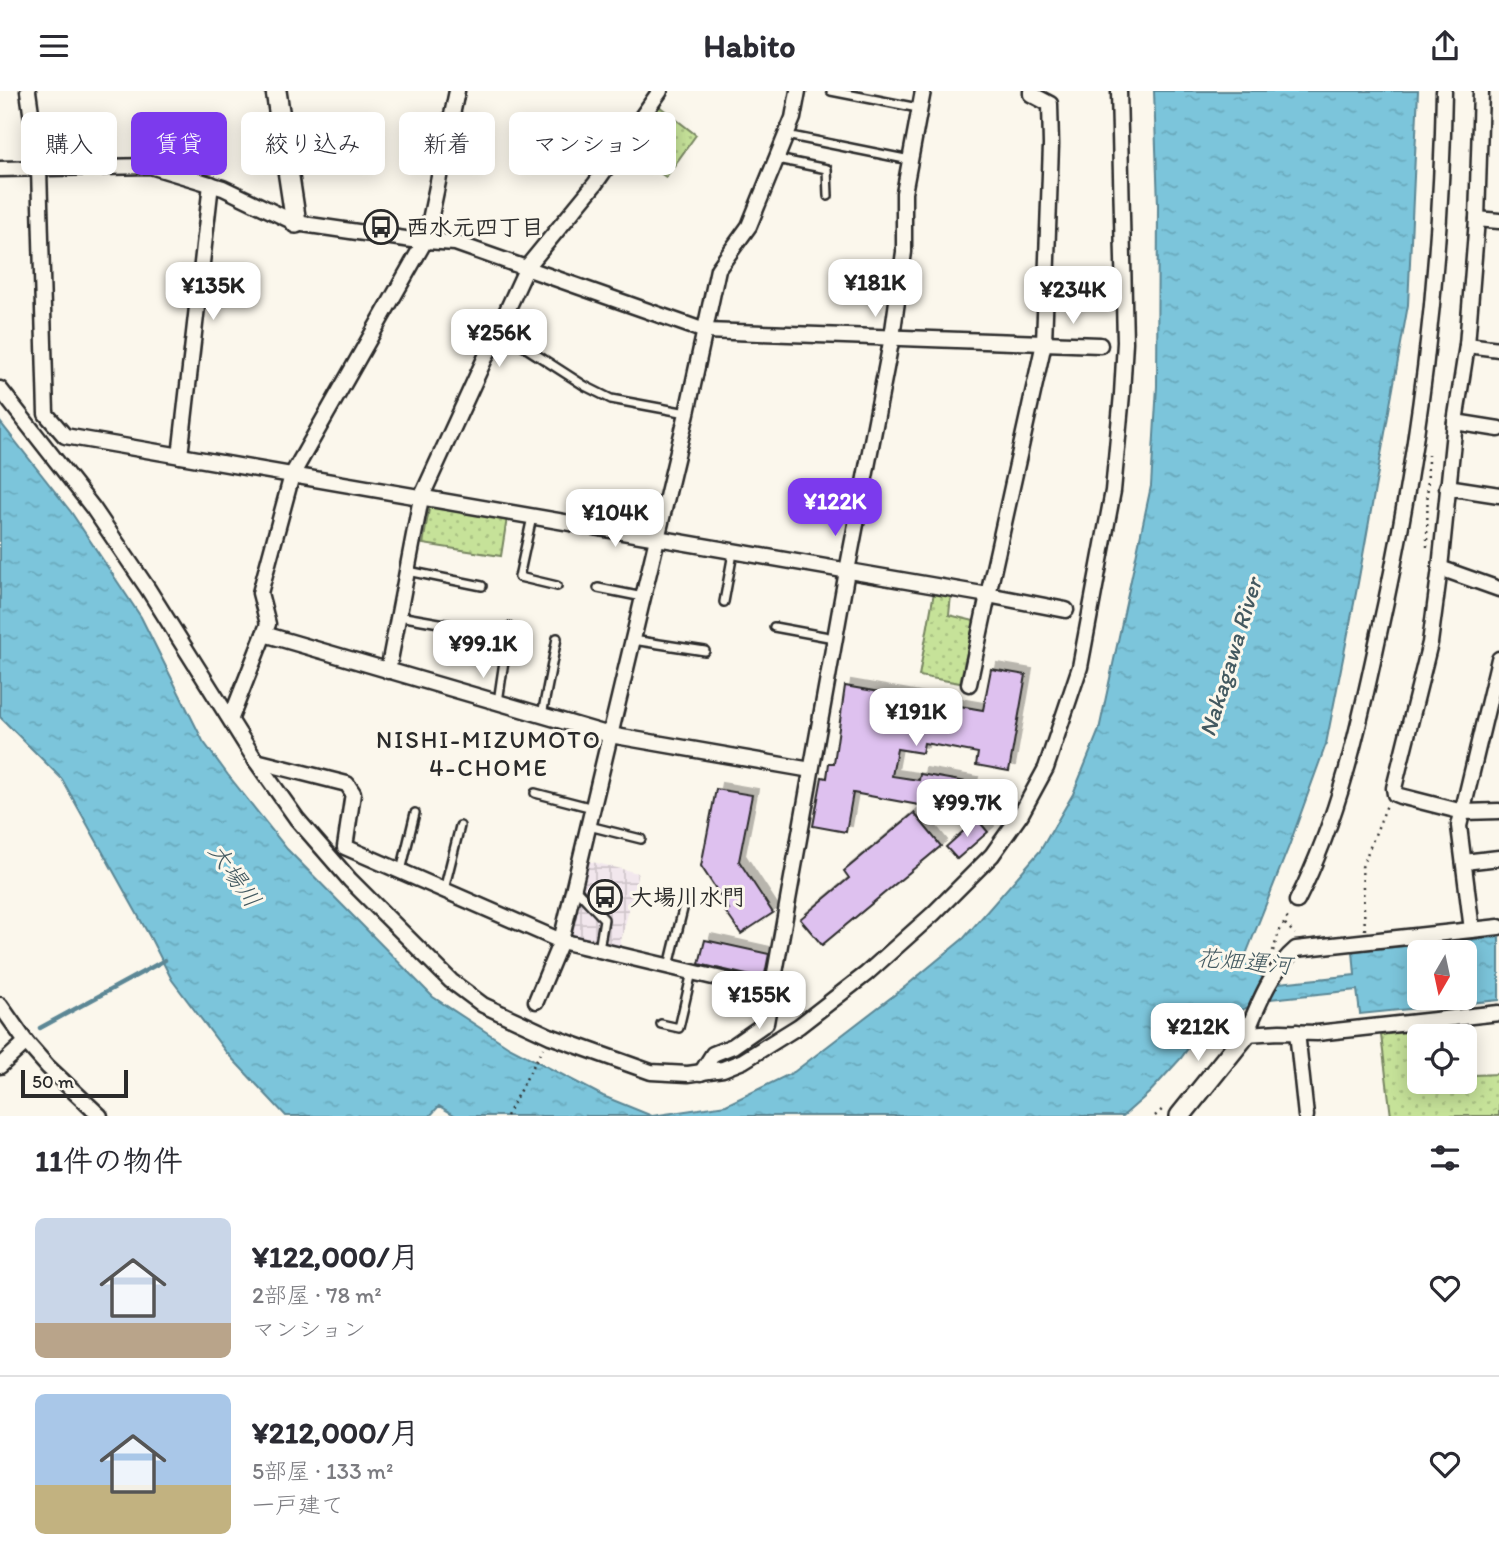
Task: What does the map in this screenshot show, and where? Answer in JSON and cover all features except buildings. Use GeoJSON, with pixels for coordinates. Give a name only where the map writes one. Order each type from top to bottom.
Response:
{"type":"FeatureCollection","features":[{"type":"Feature","properties":{"kind":"street"},"geometry":{"type":"LineString","coordinates":[[28,91],[31,112]]}},
{"type":"Feature","properties":{"kind":"street"},"geometry":{"type":"LineString","coordinates":[[276,91],[296,223]]}},
{"type":"Feature","properties":{"kind":"street"},"geometry":{"type":"LineString","coordinates":[[231,718],[268,624],[260,593],[292,475],[426,239],[457,91]]}},
{"type":"Feature","properties":{"kind":"street"},"geometry":{"type":"LineString","coordinates":[[536,1001],[561,941],[687,413],[718,269],[749,226],[793,118],[798,91]]}},
{"type":"Feature","properties":{"kind":"street"},"geometry":{"type":"LineString","coordinates":[[701,1073],[713,1055],[733,1046],[766,1023],[892,337],[904,252],[904,193],[923,91]]}},
{"type":"Feature","properties":{"kind":"street"},"geometry":{"type":"LineString","coordinates":[[969,684],[1044,343],[1050,104],[1031,91]]}},
{"type":"Feature","properties":{"kind":"street"},"geometry":{"type":"LineString","coordinates":[[0,389],[93,508],[231,718],[256,761],[311,837],[423,954],[483,1005],[550,1037],[651,1072],[673,1075],[723,1069],[743,1061],[776,1041],[834,1000],[901,944],[992,855],[1027,804],[1045,768],[1080,667],[1113,491],[1125,342],[1119,91]]}},
{"type":"Feature","properties":{"kind":"street"},"geometry":{"type":"LineString","coordinates":[[1297,901],[1311,873],[1348,768],[1397,551],[1429,345],[1440,215],[1444,91]]}},
{"type":"Feature","properties":{"kind":"street"},"geometry":{"type":"LineString","coordinates":[[1481,91],[1477,219],[1467,345],[1447,487],[1440,568],[1430,643],[1394,788],[1395,794],[1463,812],[1499,811]]}},
{"type":"Feature","properties":{"kind":"street"},"geometry":{"type":"LineString","coordinates":[[388,671],[421,498],[527,267],[595,184],[657,92]]}},
{"type":"Feature","properties":{"kind":"street"},"geometry":{"type":"LineString","coordinates":[[117,167],[150,166],[211,184],[296,223],[412,240],[455,243],[705,331],[1100,345]]}},
{"type":"Feature","properties":{"kind":"street"},"geometry":{"type":"LineString","coordinates":[[0,169],[21,169]]}},
{"type":"Feature","properties":{"kind":"street"},"geometry":{"type":"LineString","coordinates":[[39,175],[46,414],[65,436],[1066,610]]}},
{"type":"Feature","properties":{"kind":"street"},"geometry":{"type":"LineString","coordinates":[[180,456],[211,184]]}},
{"type":"Feature","properties":{"kind":"street"},"geometry":{"type":"LineString","coordinates":[[1477,219],[1499,221]]}},
{"type":"Feature","properties":{"kind":"street"},"geometry":{"type":"LineString","coordinates":[[1467,345],[1499,349]]}},
{"type":"Feature","properties":{"kind":"street"},"geometry":{"type":"LineString","coordinates":[[1455,422],[1499,429]]}},
{"type":"Feature","properties":{"kind":"street"},"geometry":{"type":"LineString","coordinates":[[1447,487],[1499,495]]}},
{"type":"Feature","properties":{"kind":"street"},"geometry":{"type":"LineString","coordinates":[[1440,568],[1499,589]]}},
{"type":"Feature","properties":{"kind":"street"},"geometry":{"type":"LineString","coordinates":[[264,635],[610,736],[811,770]]}},
{"type":"Feature","properties":{"kind":"street"},"geometry":{"type":"LineString","coordinates":[[1472,930],[1460,826],[1494,705],[1499,659]]}},
{"type":"Feature","properties":{"kind":"street"},"geometry":{"type":"LineString","coordinates":[[256,761],[347,784],[353,793],[345,847],[401,872],[561,941],[772,991]]}},
{"type":"Feature","properties":{"kind":"street"},"geometry":{"type":"LineString","coordinates":[[1464,862],[1499,858]]}},
{"type":"Feature","properties":{"kind":"street"},"geometry":{"type":"LineString","coordinates":[[1180,1116],[1246,1034],[1275,975],[1287,956],[1296,949],[1499,927]]}},
{"type":"Feature","properties":{"kind":"street"},"geometry":{"type":"LineString","coordinates":[[0,1005],[26,1042],[100,1116]]}},
{"type":"Feature","properties":{"kind":"street"},"geometry":{"type":"LineString","coordinates":[[1246,1034],[1317,1033],[1499,1013]]}},
{"type":"Feature","properties":{"kind":"street"},"geometry":{"type":"LineString","coordinates":[[1297,1032],[1306,1116]]}},
{"type":"Feature","properties":{"kind":"street"},"geometry":{"type":"LineString","coordinates":[[0,1066],[26,1042]]}},
{"type":"Feature","properties":{"kind":"lane"},"geometry":{"type":"LineString","coordinates":[[831,91],[918,108]]}},
{"type":"Feature","properties":{"kind":"lane"},"geometry":{"type":"LineString","coordinates":[[786,135],[910,160]]}},
{"type":"Feature","properties":{"kind":"lane"},"geometry":{"type":"LineString","coordinates":[[777,159],[827,169],[828,196]]}},
{"type":"Feature","properties":{"kind":"lane"},"geometry":{"type":"LineString","coordinates":[[498,330],[584,386],[611,399],[687,413]]}},
{"type":"Feature","properties":{"kind":"lane"},"geometry":{"type":"LineString","coordinates":[[532,517],[519,577],[557,586]]}},
{"type":"Feature","properties":{"kind":"lane"},"geometry":{"type":"LineString","coordinates":[[724,602],[733,552]]}},
{"type":"Feature","properties":{"kind":"lane"},"geometry":{"type":"LineString","coordinates":[[406,571],[482,586]]}},
{"type":"Feature","properties":{"kind":"lane"},"geometry":{"type":"LineString","coordinates":[[598,588],[643,597]]}},
{"type":"Feature","properties":{"kind":"lane"},"geometry":{"type":"LineString","coordinates":[[398,615],[468,628]]}},
{"type":"Feature","properties":{"kind":"lane"},"geometry":{"type":"LineString","coordinates":[[498,702],[509,627]]}},
{"type":"Feature","properties":{"kind":"lane"},"geometry":{"type":"LineString","coordinates":[[774,627],[835,638]]}},
{"type":"Feature","properties":{"kind":"lane"},"geometry":{"type":"LineString","coordinates":[[541,715],[557,638]]}},
{"type":"Feature","properties":{"kind":"lane"},"geometry":{"type":"LineString","coordinates":[[632,640],[705,651]]}},
{"type":"Feature","properties":{"kind":"lane"},"geometry":{"type":"LineString","coordinates":[[535,793],[593,808]]}},
{"type":"Feature","properties":{"kind":"lane"},"geometry":{"type":"LineString","coordinates":[[401,872],[415,813]]}},
{"type":"Feature","properties":{"kind":"lane"},"geometry":{"type":"LineString","coordinates":[[444,890],[460,826]]}},
{"type":"Feature","properties":{"kind":"lane"},"geometry":{"type":"LineString","coordinates":[[588,826],[641,839]]}},
{"type":"Feature","properties":{"kind":"lane"},"geometry":{"type":"LineString","coordinates":[[574,887],[604,919],[599,950]]}},
{"type":"Feature","properties":{"kind":"lane"},"geometry":{"type":"LineString","coordinates":[[669,967],[683,909]]}},
{"type":"Feature","properties":{"kind":"lane"},"geometry":{"type":"LineString","coordinates":[[661,1024],[680,1027],[692,972]]}},
{"type":"Feature","properties":{"kind":"path"},"geometry":{"type":"LineString","coordinates":[[1428,451],[1427,557],[1440,568]]}},
{"type":"Feature","properties":{"kind":"path"},"geometry":{"type":"LineString","coordinates":[[1365,932],[1362,867],[1389,800],[1395,794]]}},
{"type":"Feature","properties":{"kind":"path"},"geometry":{"type":"LineString","coordinates":[[1271,958],[1279,932],[1297,901]]}},
{"type":"Feature","properties":{"kind":"path"},"geometry":{"type":"LineString","coordinates":[[506,1116],[538,1055]]}},
{"type":"Feature","properties":{"kind":"shaded area"},"geometry":{"type":"Polygon","coordinates":[[[588,861],[638,873],[619,949],[570,937],[588,861]]]}},
{"type":"Feature","properties":{"kind":"green space"},"geometry":{"type":"Polygon","coordinates":[[[659,106],[667,112],[655,112],[659,106]]]}},
{"type":"Feature","properties":{"kind":"green space"},"geometry":{"type":"Polygon","coordinates":[[[676,119],[696,135],[676,163],[676,119]]]}},
{"type":"Feature","properties":{"kind":"green space"},"geometry":{"type":"Polygon","coordinates":[[[430,503],[507,518],[501,556],[423,544],[430,503]]]}},
{"type":"Feature","properties":{"kind":"green space"},"geometry":{"type":"Polygon","coordinates":[[[934,592],[951,595],[949,615],[974,621],[960,683],[919,676],[934,592]]]}},
{"type":"Feature","properties":{"kind":"green space"},"geometry":{"type":"Polygon","coordinates":[[[1407,1032],[1407,1094],[1477,1094],[1477,1075],[1499,1074],[1499,1116],[1391,1116],[1381,1035],[1407,1032]]]}},
{"type":"Feature","properties":{"kind":"water","name":"Nakagawa River"},"geometry":{"type":"Polygon","coordinates":[[[1154,91],[1418,91],[1408,305],[1326,744],[1243,962],[1257,971],[1263,979],[1279,983],[1355,975],[1353,951],[1407,946],[1407,1009],[1360,1014],[1357,990],[1270,999],[1222,1017],[1215,1011],[1181,1058],[1149,1093],[1123,1116],[652,1116],[726,1105],[794,1072],[964,938],[1040,851],[1073,794],[1099,730],[1151,486],[1157,386],[1158,205],[1154,91]]]}},
{"type":"Feature","properties":{"kind":"water","name":"大場川"},"geometry":{"type":"Polygon","coordinates":[[[0,422],[71,512],[141,617],[203,741],[287,849],[433,997],[509,1047],[603,1096],[652,1116],[456,1116],[439,1106],[430,1116],[286,1116],[226,1052],[172,980],[62,779],[0,717],[0,422]]]}},
{"type":"Feature","properties":{"kind":"water"},"geometry":{"type":"Polygon","coordinates":[[[1499,937],[1499,1000],[1477,1002],[1477,940],[1468,940],[1499,937]]]}},
{"type":"Feature","properties":{"kind":"waterway"},"geometry":{"type":"LineString","coordinates":[[40,1028],[165,960]]}},
{"type":"Feature","properties":{"kind":"place","name":"西水元四丁目"},"geometry":{"type":"Point","coordinates":[381,227]}},
{"type":"Feature","properties":{"kind":"place","name":"大場川水門"},"geometry":{"type":"Point","coordinates":[605,897]}},
{"type":"Feature","properties":{"kind":"district","name":"NISHI-MIZUMOTO 4-CHOME"},"geometry":{"type":"Point","coordinates":[489,753]}},
{"type":"Feature","properties":{"kind":"water label","name":"花畑運河"},"geometry":{"type":"Point","coordinates":[1244,961]}}]}
